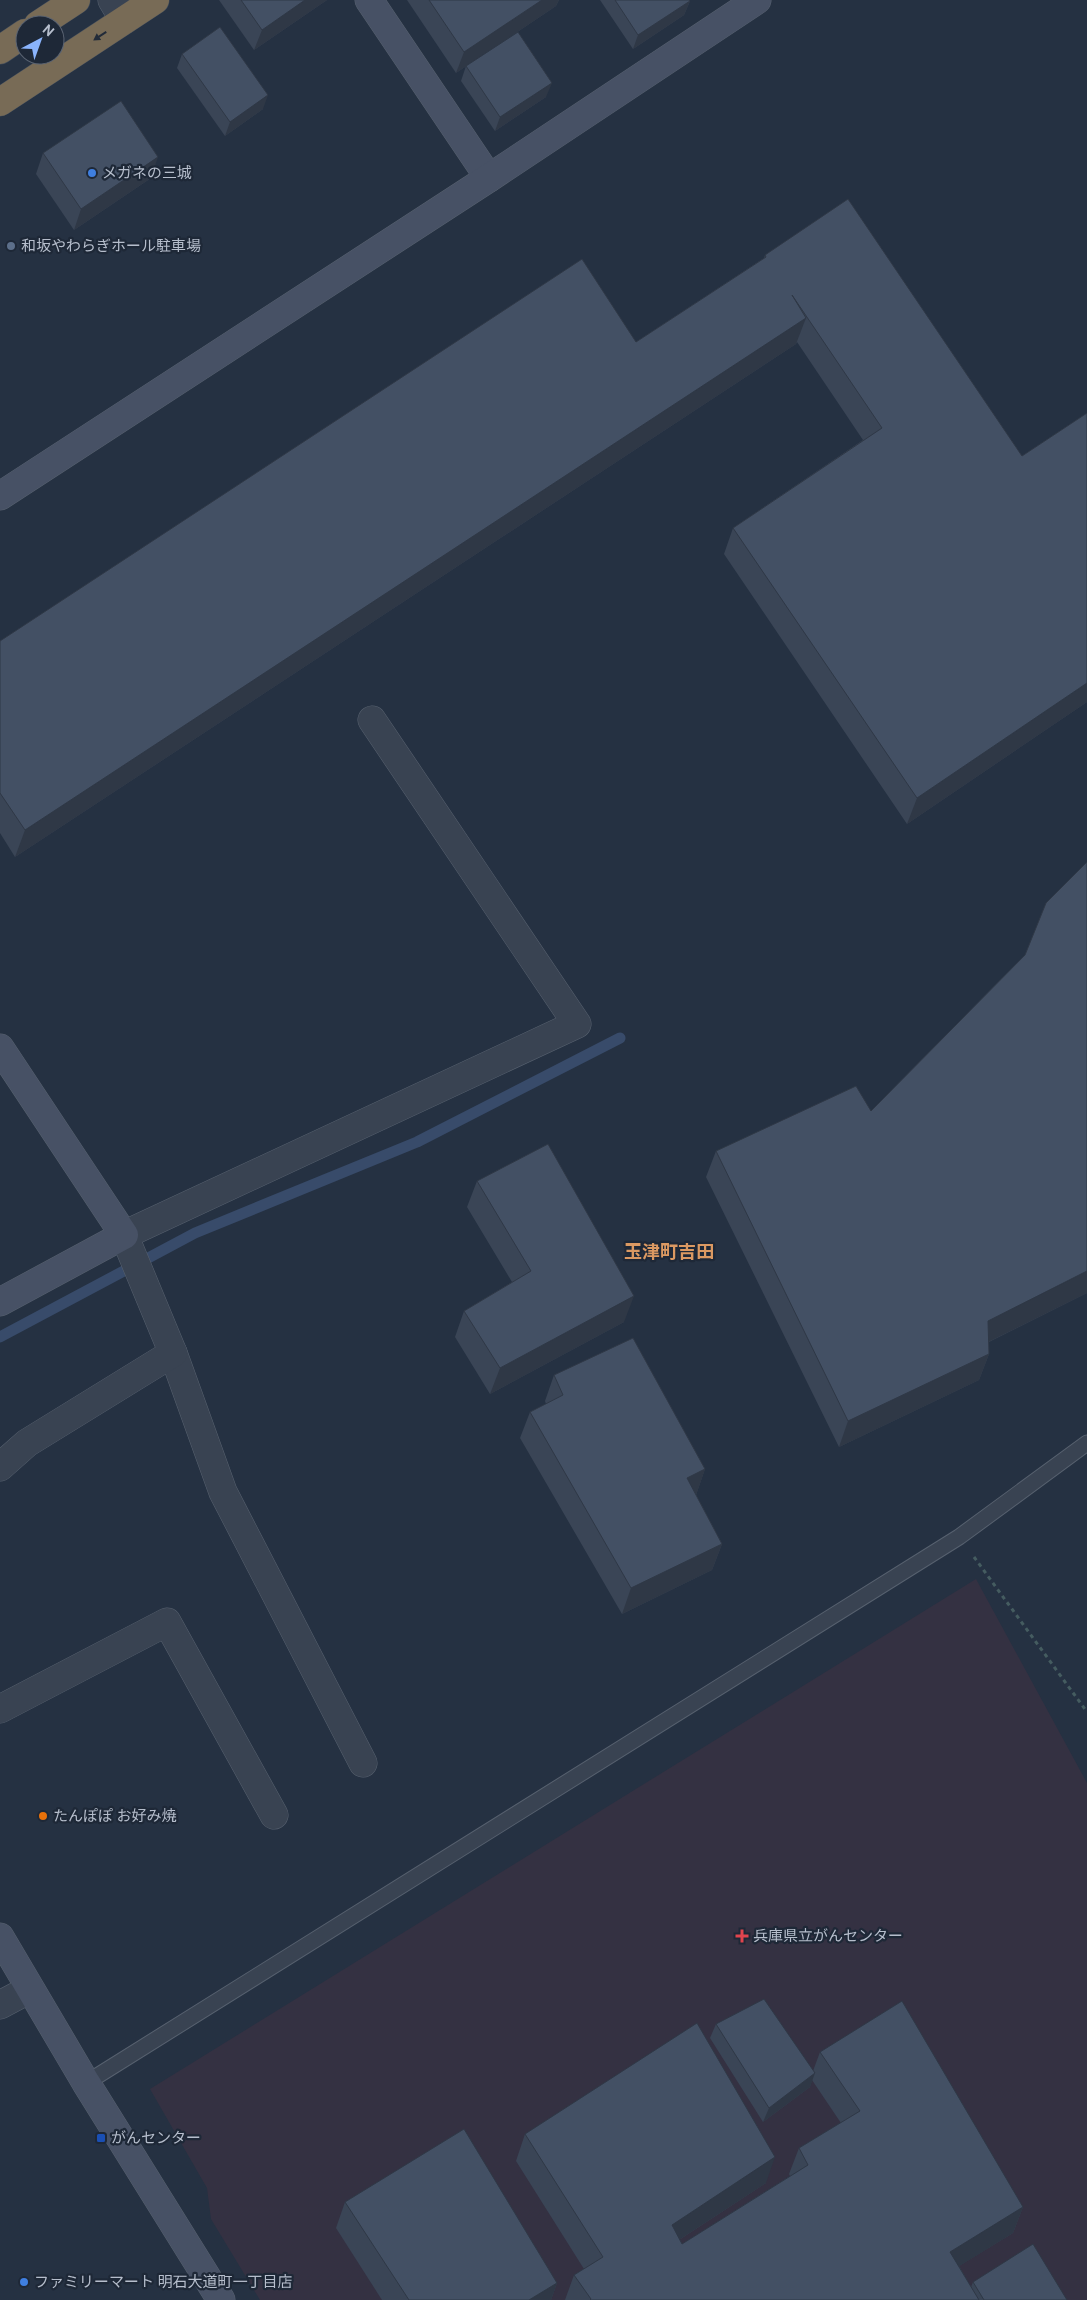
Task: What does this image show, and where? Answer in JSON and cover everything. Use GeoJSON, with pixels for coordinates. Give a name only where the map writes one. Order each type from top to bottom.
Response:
{"type":"FeatureCollection","features":[{"type":"Feature","properties":{"kind":"highway"},"geometry":{"type":"LineString","coordinates":[[53,15],[76,0]]}},
{"type":"Feature","properties":{"kind":"highway"},"geometry":{"type":"LineString","coordinates":[[0,102],[118,10],[155,0]]}},
{"type":"Feature","properties":{"kind":"highway"},"geometry":{"type":"LineString","coordinates":[[0,50],[15,40]]}},
{"type":"Feature","properties":{"kind":"street"},"geometry":{"type":"LineString","coordinates":[[369,0],[489,178]]}},
{"type":"Feature","properties":{"kind":"street"},"geometry":{"type":"LineString","coordinates":[[0,496],[489,178],[757,0]]}},
{"type":"Feature","properties":{"kind":"street"},"geometry":{"type":"LineString","coordinates":[[0,1302],[124,1235],[577,1024],[372,720]]}},
{"type":"Feature","properties":{"kind":"street"},"geometry":{"type":"LineString","coordinates":[[0,1048],[124,1235],[173,1353],[223,1492],[362,1763]]}},
{"type":"Feature","properties":{"kind":"street"},"geometry":{"type":"LineString","coordinates":[[0,1468],[27,1443],[173,1353]]}},
{"type":"Feature","properties":{"kind":"street"},"geometry":{"type":"LineString","coordinates":[[0,1709],[167,1622],[274,1815]]}},
{"type":"Feature","properties":{"kind":"street"},"geometry":{"type":"LineString","coordinates":[[0,1937],[86,2083],[221,2300]]}},
{"type":"Feature","properties":{"kind":"street"},"geometry":{"type":"LineString","coordinates":[[0,2005],[30,1989]]}},
{"type":"Feature","properties":{"kind":"lane"},"geometry":{"type":"LineString","coordinates":[[86,2083],[959,1537],[1087,1443]]}},
{"type":"Feature","properties":{"kind":"path"},"geometry":{"type":"LineString","coordinates":[[959,1537],[1087,1712]]}},
{"type":"Feature","properties":{"kind":"shaded area","name":"兵庫県立がんセンター"},"geometry":{"type":"Polygon","coordinates":[[[976,1579],[1087,1783],[1087,2300],[260,2300],[211,2219],[207,2188],[150,2089],[976,1579]]]}},
{"type":"Feature","properties":{"kind":"building"},"geometry":{"type":"Polygon","coordinates":[[[241,0],[305,0],[262,30],[241,0]]]}},
{"type":"Feature","properties":{"kind":"building"},"geometry":{"type":"Polygon","coordinates":[[[429,0],[542,0],[464,52],[429,0]]]}},
{"type":"Feature","properties":{"kind":"building"},"geometry":{"type":"Polygon","coordinates":[[[615,0],[689,0],[690,1],[638,35],[615,0]]]}},
{"type":"Feature","properties":{"kind":"building"},"geometry":{"type":"Polygon","coordinates":[[[220,27],[268,95],[230,122],[182,54],[220,27]]]}},
{"type":"Feature","properties":{"kind":"building"},"geometry":{"type":"Polygon","coordinates":[[[518,32],[552,83],[500,117],[466,66],[518,32]]]}},
{"type":"Feature","properties":{"kind":"building"},"geometry":{"type":"Polygon","coordinates":[[[121,101],[158,157],[81,209],[43,153],[121,101]]]}},
{"type":"Feature","properties":{"kind":"building"},"geometry":{"type":"Polygon","coordinates":[[[848,199],[1022,456],[1087,413],[1087,683],[917,798],[733,528],[882,428],[792,295],[806,318],[25,830],[0,793],[0,641],[582,259],[636,342],[766,257],[765,255],[848,199]]]}},
{"type":"Feature","properties":{"kind":"building"},"geometry":{"type":"Polygon","coordinates":[[[1087,862],[1087,1271],[988,1321],[989,1354],[848,1421],[716,1151],[856,1086],[871,1111],[1025,955],[1046,903],[1087,862]]]}},
{"type":"Feature","properties":{"kind":"building"},"geometry":{"type":"Polygon","coordinates":[[[548,1144],[634,1296],[500,1368],[464,1311],[531,1271],[477,1181],[548,1144]]]}},
{"type":"Feature","properties":{"kind":"building"},"geometry":{"type":"Polygon","coordinates":[[[633,1338],[705,1469],[687,1478],[722,1544],[631,1588],[530,1412],[563,1395],[554,1375],[633,1338]]]}},
{"type":"Feature","properties":{"kind":"building"},"geometry":{"type":"Polygon","coordinates":[[[764,1999],[815,2073],[769,2108],[716,2024],[764,1999]]]}},
{"type":"Feature","properties":{"kind":"building"},"geometry":{"type":"Polygon","coordinates":[[[902,2001],[1023,2207],[950,2252],[979,2300],[590,2300],[574,2275],[603,2257],[525,2134],[697,2023],[775,2157],[672,2225],[682,2244],[808,2165],[799,2148],[860,2111],[820,2052],[902,2001]]]}},
{"type":"Feature","properties":{"kind":"building"},"geometry":{"type":"Polygon","coordinates":[[[464,2129],[557,2283],[529,2300],[409,2300],[345,2202],[464,2129]]]}},
{"type":"Feature","properties":{"kind":"building"},"geometry":{"type":"Polygon","coordinates":[[[1033,2244],[1067,2300],[984,2300],[973,2282],[1033,2244]]]}},
{"type":"Feature","properties":{"kind":"waterway"},"geometry":{"type":"LineString","coordinates":[[0,1337],[195,1233],[417,1142],[620,1038]]}},
{"type":"Feature","properties":{"kind":"place","name":"メガネの三城"},"geometry":{"type":"Point","coordinates":[92,173]}},
{"type":"Feature","properties":{"kind":"place","name":"和坂やわらぎホール駐車場"},"geometry":{"type":"Point","coordinates":[11,246]}},
{"type":"Feature","properties":{"kind":"place","name":"たんぽぽ お好み焼"},"geometry":{"type":"Point","coordinates":[43,1816]}},
{"type":"Feature","properties":{"kind":"place","name":"兵庫県立がんセンター"},"geometry":{"type":"Point","coordinates":[742,1936]}},
{"type":"Feature","properties":{"kind":"place","name":"がんセンター"},"geometry":{"type":"Point","coordinates":[101,2138]}},
{"type":"Feature","properties":{"kind":"place","name":"ファミリーマート 明石大道町一丁目店"},"geometry":{"type":"Point","coordinates":[24,2282]}},
{"type":"Feature","properties":{"kind":"district","name":"玉津町吉田"},"geometry":{"type":"Point","coordinates":[669,1252]}}]}
